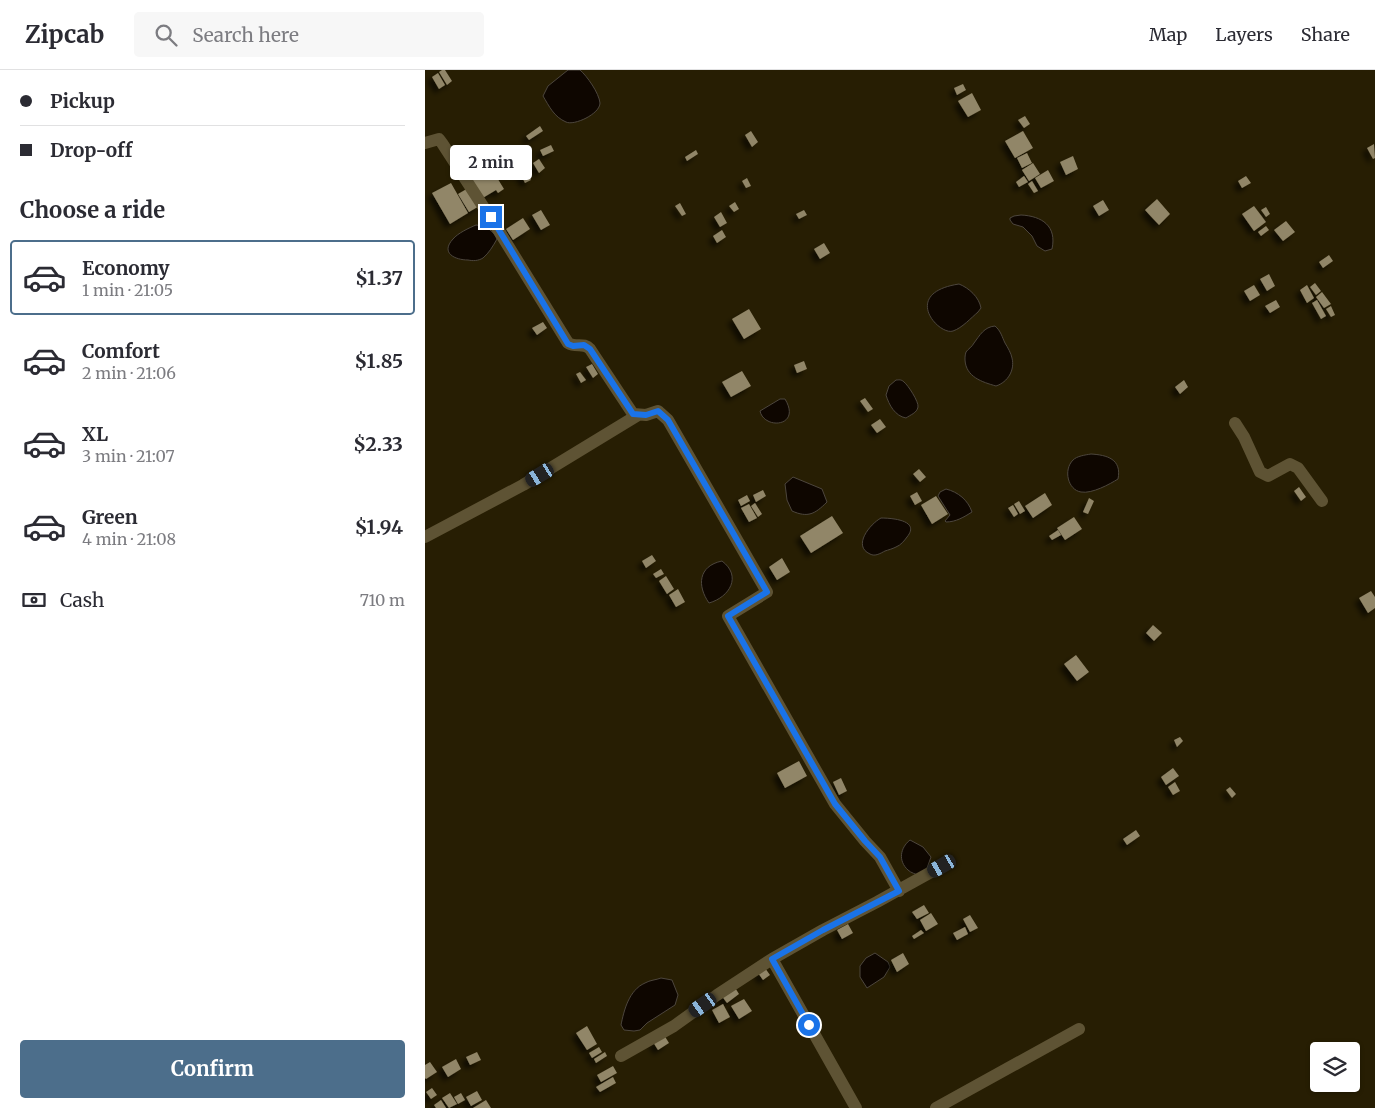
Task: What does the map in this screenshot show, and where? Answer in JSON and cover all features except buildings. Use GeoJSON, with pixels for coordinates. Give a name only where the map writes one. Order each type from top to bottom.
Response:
{"type":"FeatureCollection","features":[{"type":"Feature","properties":{"kind":"street"},"geometry":{"type":"LineString","coordinates":[[425,143],[439,139],[442,142],[568,344],[588,346],[633,414],[646,415],[658,411],[668,420],[767,592],[728,616],[835,804],[880,857],[899,891]]}},
{"type":"Feature","properties":{"kind":"street"},"geometry":{"type":"LineString","coordinates":[[425,538],[523,485],[638,415]]}},
{"type":"Feature","properties":{"kind":"street"},"geometry":{"type":"LineString","coordinates":[[1235,423],[1244,437],[1260,472],[1268,476],[1290,464],[1299,468],[1322,501]]}},
{"type":"Feature","properties":{"kind":"street"},"geometry":{"type":"LineString","coordinates":[[621,1056],[673,1026],[717,994],[772,959],[942,866]]}},
{"type":"Feature","properties":{"kind":"street"},"geometry":{"type":"LineString","coordinates":[[772,959],[856,1108]]}},
{"type":"Feature","properties":{"kind":"street"},"geometry":{"type":"LineString","coordinates":[[936,1108],[1079,1029]]}},
{"type":"Feature","properties":{"kind":"shaded area"},"geometry":{"type":"Polygon","coordinates":[[[568,70],[580,70],[583,73],[595,90],[600,103],[596,111],[591,115],[580,121],[570,123],[562,120],[555,114],[543,96],[548,86],[568,70]]]}},
{"type":"Feature","properties":{"kind":"shaded area"},"geometry":{"type":"Polygon","coordinates":[[[1021,215],[1041,220],[1050,228],[1053,241],[1052,249],[1045,251],[1037,246],[1032,236],[1023,227],[1013,224],[1010,220],[1014,216],[1021,215]]]}},
{"type":"Feature","properties":{"kind":"shaded area"},"geometry":{"type":"Polygon","coordinates":[[[476,225],[489,229],[497,239],[487,254],[483,258],[474,261],[458,259],[451,255],[448,248],[453,239],[476,225]]]}},
{"type":"Feature","properties":{"kind":"shaded area"},"geometry":{"type":"Polygon","coordinates":[[[959,284],[973,293],[981,308],[960,328],[947,331],[933,321],[927,304],[931,296],[941,289],[959,284]]]}},
{"type":"Feature","properties":{"kind":"shaded area"},"geometry":{"type":"Polygon","coordinates":[[[995,326],[1012,356],[1013,362],[1010,375],[1004,382],[996,386],[972,375],[968,371],[965,360],[966,352],[980,334],[988,328],[995,326]]]}},
{"type":"Feature","properties":{"kind":"shaded area"},"geometry":{"type":"Polygon","coordinates":[[[896,380],[901,380],[906,384],[917,401],[918,407],[916,411],[906,418],[893,410],[886,395],[889,386],[896,380]]]}},
{"type":"Feature","properties":{"kind":"shaded area"},"geometry":{"type":"Polygon","coordinates":[[[780,399],[785,399],[789,408],[789,415],[786,420],[780,423],[768,421],[760,411],[780,399]]]}},
{"type":"Feature","properties":{"kind":"shaded area"},"geometry":{"type":"Polygon","coordinates":[[[1091,454],[1112,459],[1118,467],[1118,479],[1095,490],[1081,492],[1070,484],[1068,469],[1073,460],[1091,454]]]}},
{"type":"Feature","properties":{"kind":"shaded area"},"geometry":{"type":"Polygon","coordinates":[[[793,477],[822,489],[827,502],[811,514],[792,511],[787,500],[785,484],[793,477]]]}},
{"type":"Feature","properties":{"kind":"shaded area"},"geometry":{"type":"Polygon","coordinates":[[[946,489],[962,497],[972,512],[957,520],[946,522],[950,515],[938,496],[940,492],[946,489]]]}},
{"type":"Feature","properties":{"kind":"shaded area"},"geometry":{"type":"Polygon","coordinates":[[[881,518],[903,521],[908,524],[910,531],[904,541],[898,546],[872,555],[865,550],[863,541],[868,530],[881,518]]]}},
{"type":"Feature","properties":{"kind":"shaded area"},"geometry":{"type":"Polygon","coordinates":[[[722,561],[731,573],[731,585],[723,596],[709,603],[703,590],[702,578],[708,567],[722,561]]]}},
{"type":"Feature","properties":{"kind":"shaded area"},"geometry":{"type":"Polygon","coordinates":[[[910,840],[923,847],[931,857],[927,868],[920,876],[909,871],[903,863],[902,851],[910,840]]]}},
{"type":"Feature","properties":{"kind":"shaded area"},"geometry":{"type":"Polygon","coordinates":[[[875,953],[888,962],[890,967],[884,977],[867,988],[860,977],[860,966],[866,958],[875,953]]]}},
{"type":"Feature","properties":{"kind":"shaded area"},"geometry":{"type":"Polygon","coordinates":[[[661,978],[672,980],[678,995],[675,1005],[647,1023],[640,1030],[624,1030],[621,1025],[631,995],[639,986],[661,978]]]}},
{"type":"Feature","properties":{"kind":"route"},"geometry":{"type":"LineString","coordinates":[[491,217],[568,344],[588,346],[633,414],[646,415],[658,411],[668,420],[767,592],[728,616],[835,804],[880,857],[899,891],[772,959],[809,1025]]}}]}
